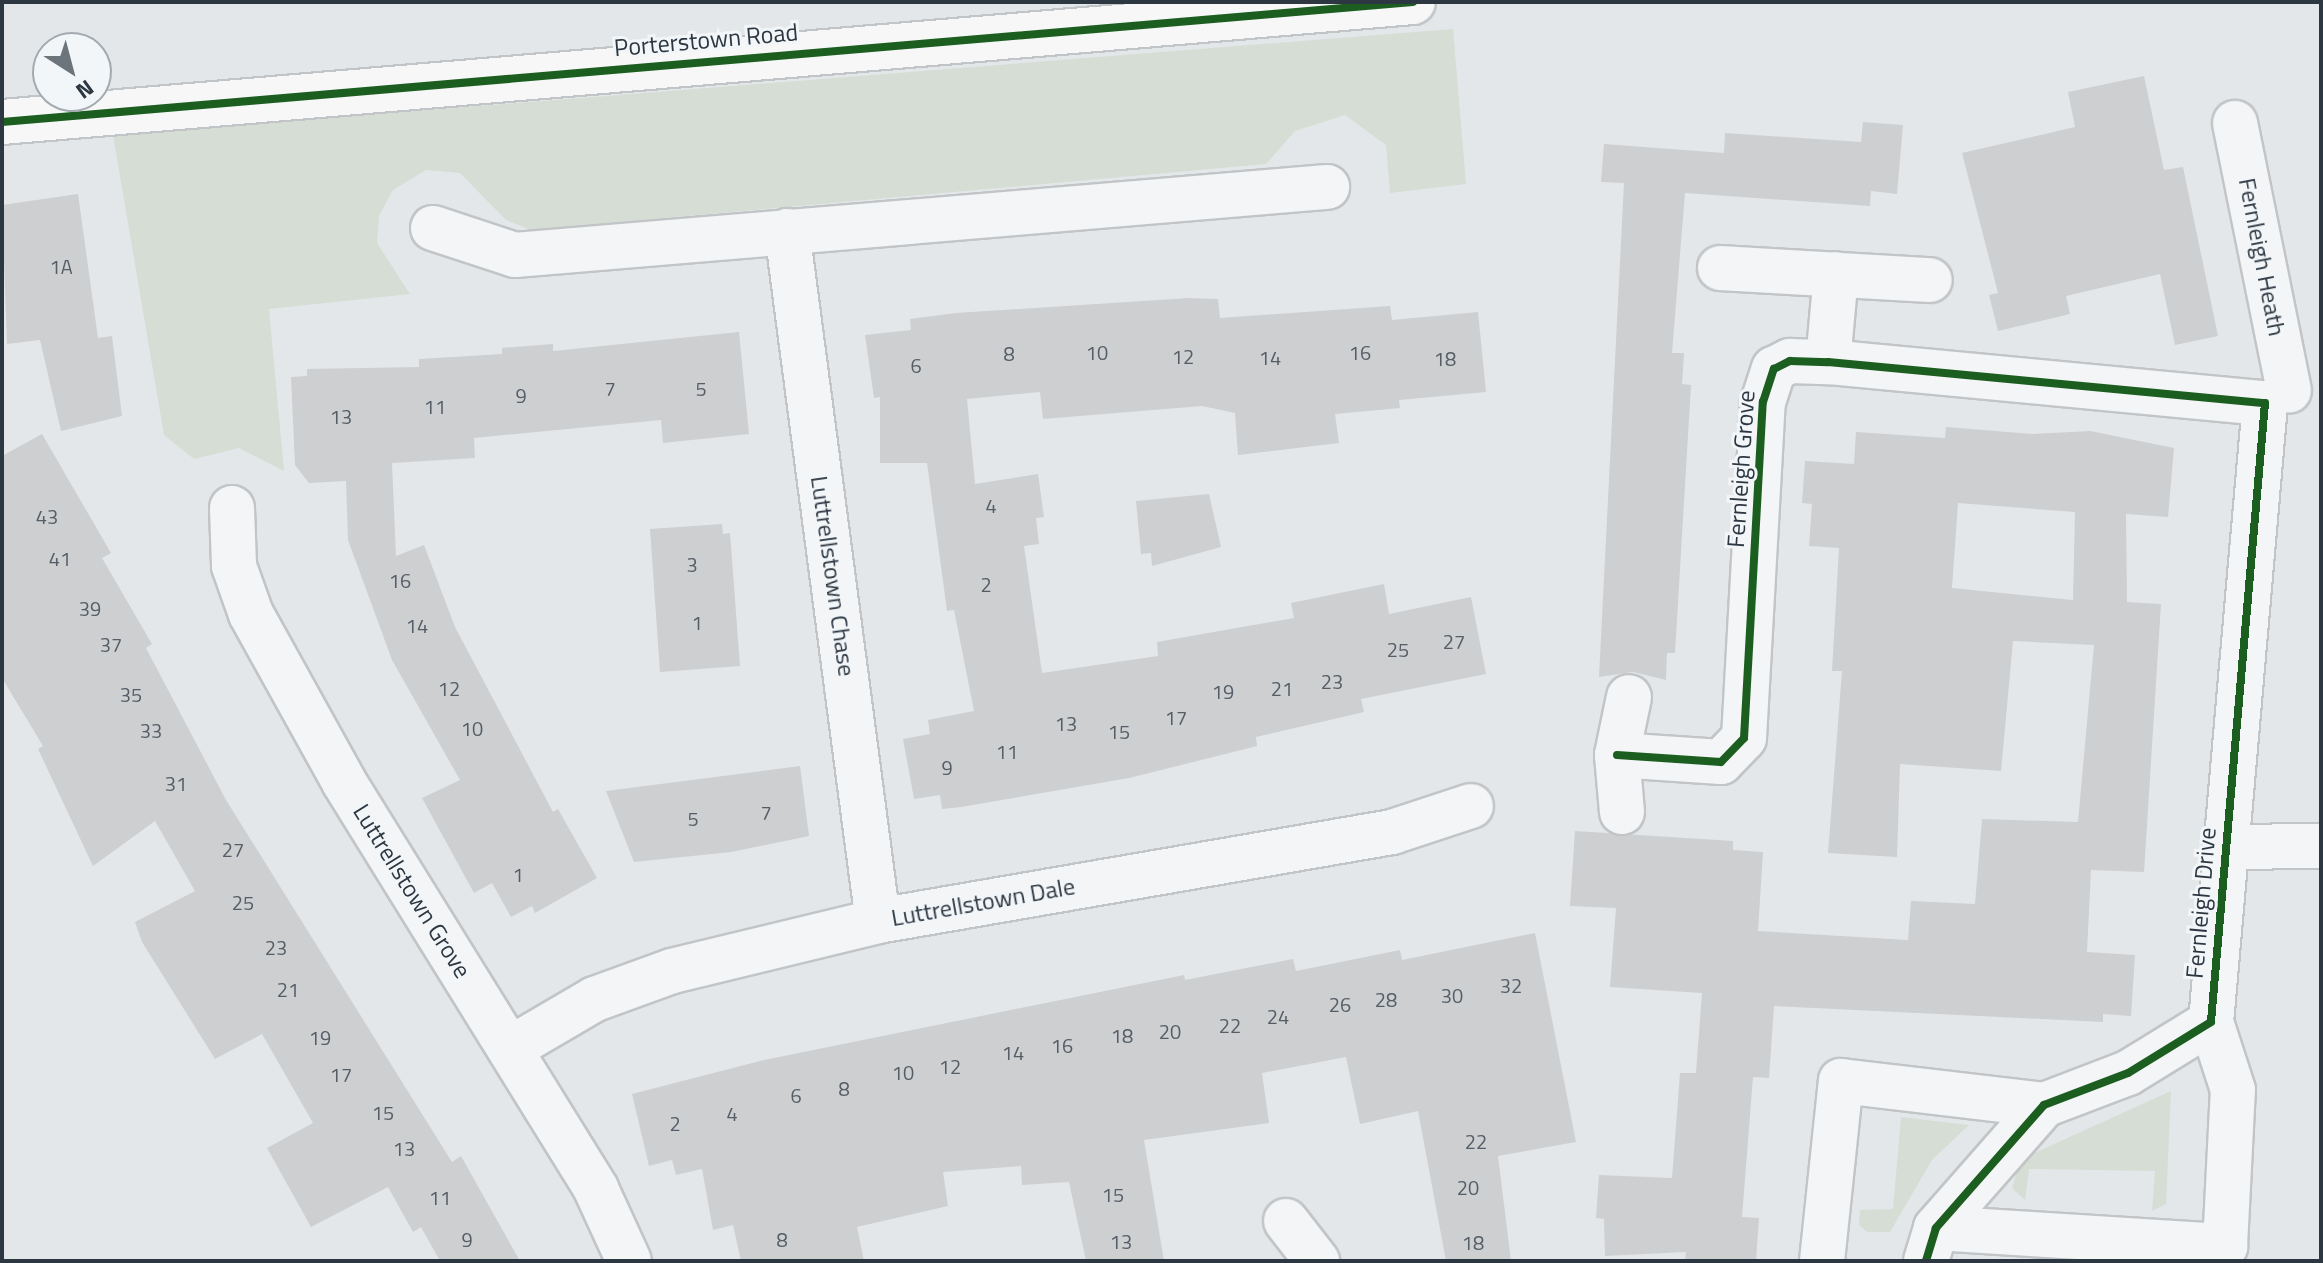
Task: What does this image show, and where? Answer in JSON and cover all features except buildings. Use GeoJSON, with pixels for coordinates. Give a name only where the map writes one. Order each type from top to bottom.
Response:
{"type":"FeatureCollection","features":[{"type":"Feature","properties":{"kind":"street","name":"Porterstown Road"},"geometry":{"type":"LineString","coordinates":[[2,122],[1413,2]]}},
{"type":"Feature","properties":{"kind":"street","name":"Fernleigh Heath"},"geometry":{"type":"LineString","coordinates":[[2235,123],[2291,392]]}},
{"type":"Feature","properties":{"kind":"street"},"geometry":{"type":"LineString","coordinates":[[433,228],[515,255],[1327,187]]}},
{"type":"Feature","properties":{"kind":"street","name":"Luttrellstown Chase"},"geometry":{"type":"LineString","coordinates":[[787,231],[878,921]]}},
{"type":"Feature","properties":{"kind":"street"},"geometry":{"type":"LineString","coordinates":[[1720,268],[1930,280]]}},
{"type":"Feature","properties":{"kind":"street"},"geometry":{"type":"LineString","coordinates":[[1828,362],[1836,274]]}},
{"type":"Feature","properties":{"kind":"street","name":"Fernleigh Grove"},"geometry":{"type":"LineString","coordinates":[[1617,755],[1721,762],[1744,738],[1766,382],[1774,369],[1790,361],[1828,362],[2291,392]]}},
{"type":"Feature","properties":{"kind":"street","name":"Fernleigh Drive"},"geometry":{"type":"LineString","coordinates":[[1931,1244],[2225,1246],[2233,1090],[2211,1022],[2225,847],[2291,392]]}},
{"type":"Feature","properties":{"kind":"street","name":"Luttrellstown Grove"},"geometry":{"type":"LineString","coordinates":[[232,508],[234,566],[251,614],[338,773],[596,1189],[629,1261]]}},
{"type":"Feature","properties":{"kind":"street"},"geometry":{"type":"LineString","coordinates":[[1622,812],[1617,755],[1629,697]]}},
{"type":"Feature","properties":{"kind":"street","name":"Luttrellstown Dale"},"geometry":{"type":"LineString","coordinates":[[511,1048],[623,987],[878,921],[1392,832],[1471,806]]}},
{"type":"Feature","properties":{"kind":"street"},"geometry":{"type":"LineString","coordinates":[[2225,847],[2321,846]]}},
{"type":"Feature","properties":{"kind":"street","name":"Fernleigh Drive"},"geometry":{"type":"LineString","coordinates":[[1931,1244],[2044,1105],[2128,1073],[2211,1022]]}},
{"type":"Feature","properties":{"kind":"street"},"geometry":{"type":"LineString","coordinates":[[1822,1261],[1841,1081],[2044,1105]]}},
{"type":"Feature","properties":{"kind":"street"},"geometry":{"type":"LineString","coordinates":[[1286,1221],[1317,1261]]}},
{"type":"Feature","properties":{"kind":"shaded area"},"geometry":{"type":"Polygon","coordinates":[[[1453,29],[1466,184],[1390,193],[1386,145],[1345,115],[1295,131],[1266,164],[531,230],[506,220],[460,173],[426,170],[393,190],[379,216],[377,243],[410,294],[269,309],[284,471],[239,448],[194,459],[164,435],[113,135],[1453,29]]]}},
{"type":"Feature","properties":{"kind":"shaded area"},"geometry":{"type":"Polygon","coordinates":[[[2171,1091],[2166,1204],[2152,1211],[2155,1171],[2029,1169],[2025,1200],[2012,1188],[2018,1167],[2032,1154],[2171,1091]]]}},
{"type":"Feature","properties":{"kind":"shaded area"},"geometry":{"type":"Polygon","coordinates":[[[1901,1117],[1969,1125],[1932,1160],[1890,1232],[1867,1232],[1859,1225],[1860,1210],[1893,1209],[1901,1117]]]}},
{"type":"Feature","properties":{"kind":"cycle path"},"geometry":{"type":"LineString","coordinates":[[2,122],[1413,2]]}},
{"type":"Feature","properties":{"kind":"cycle path"},"geometry":{"type":"LineString","coordinates":[[1617,755],[1721,762],[1744,738],[1763,402],[1774,369],[1790,361],[1828,362],[2265,403],[2211,1022],[2128,1073],[2044,1105],[1936,1228],[1926,1261]]}}]}
